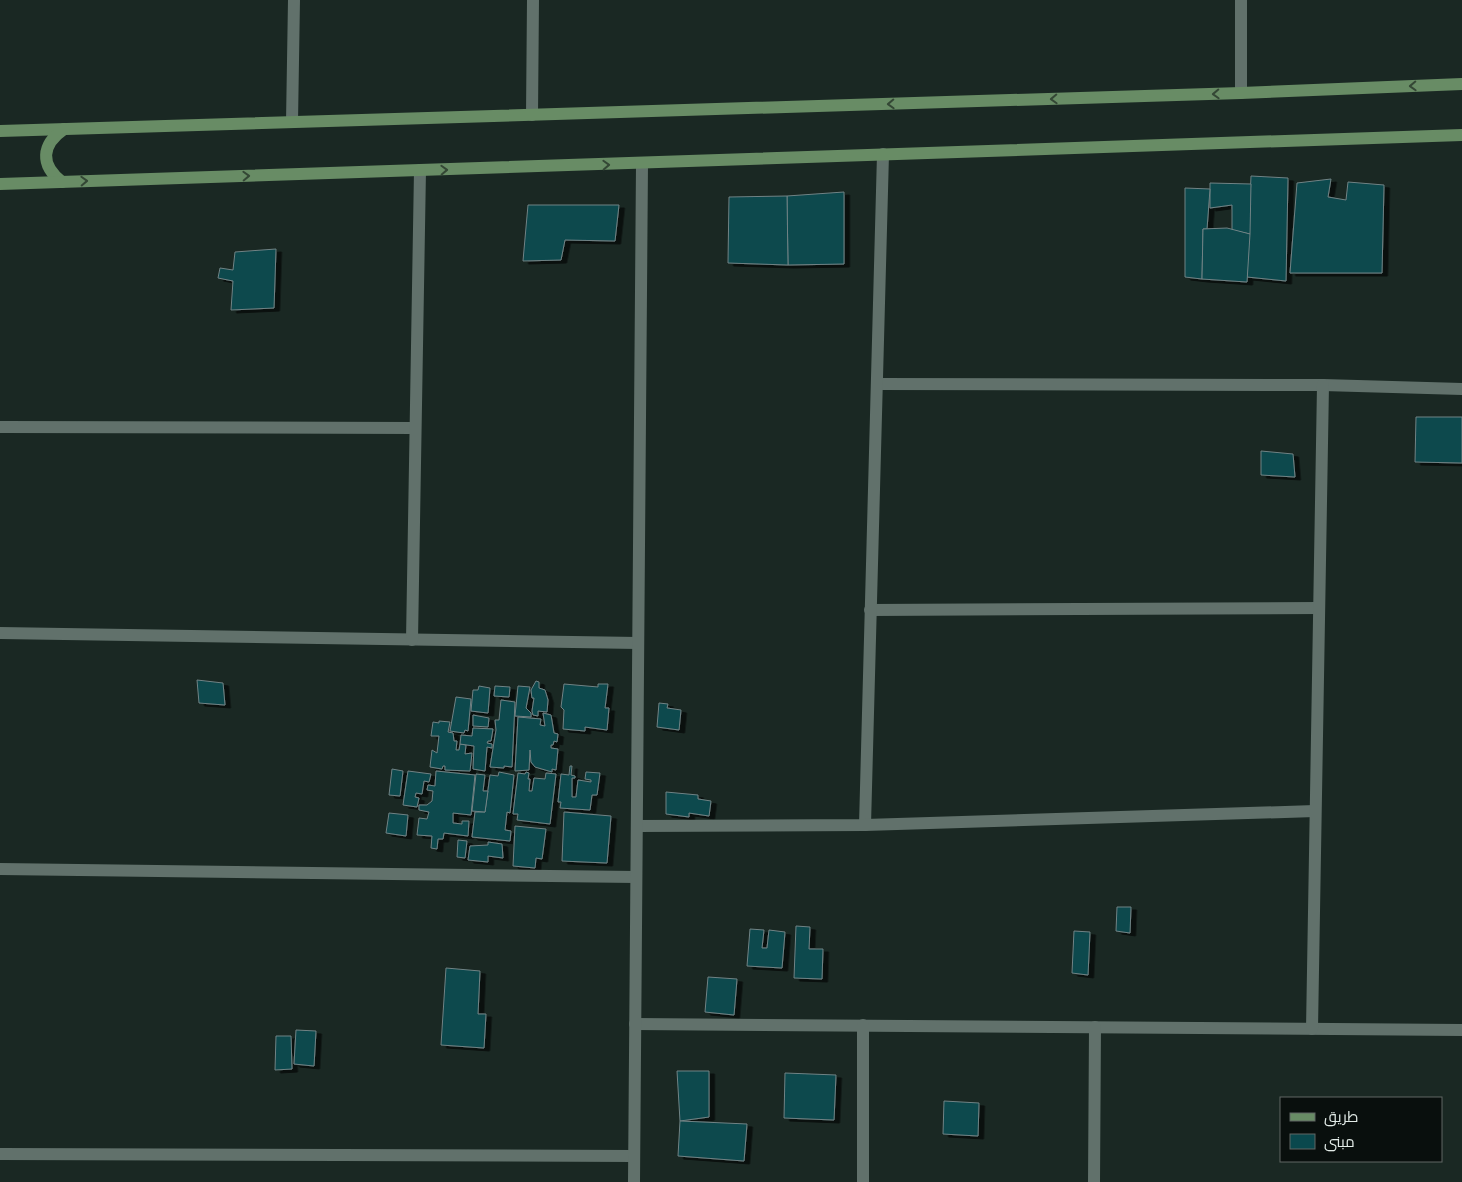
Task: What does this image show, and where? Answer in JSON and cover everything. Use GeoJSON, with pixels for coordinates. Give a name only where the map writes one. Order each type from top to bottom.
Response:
{"type":"FeatureCollection","features":[{"type":"Feature","properties":{"kind":"street"},"geometry":{"type":"LineString","coordinates":[[292,122],[294,0]]}},
{"type":"Feature","properties":{"kind":"street"},"geometry":{"type":"LineString","coordinates":[[532,115],[533,0]]}},
{"type":"Feature","properties":{"kind":"street"},"geometry":{"type":"LineString","coordinates":[[1241,0],[1241,93]]}},
{"type":"Feature","properties":{"kind":"street"},"geometry":{"type":"LineString","coordinates":[[0,132],[1241,93],[1462,84]]}},
{"type":"Feature","properties":{"kind":"street"},"geometry":{"type":"LineString","coordinates":[[62,182],[52,174],[46,162],[47,148],[53,137],[64,130]]}},
{"type":"Feature","properties":{"kind":"street"},"geometry":{"type":"LineString","coordinates":[[0,184],[642,164],[882,154],[1462,135]]}},
{"type":"Feature","properties":{"kind":"street"},"geometry":{"type":"LineString","coordinates":[[865,825],[882,154]]}},
{"type":"Feature","properties":{"kind":"street"},"geometry":{"type":"LineString","coordinates":[[634,1182],[642,164]]}},
{"type":"Feature","properties":{"kind":"street"},"geometry":{"type":"LineString","coordinates":[[412,640],[420,170]]}},
{"type":"Feature","properties":{"kind":"street"},"geometry":{"type":"LineString","coordinates":[[877,384],[1323,385],[1462,389]]}},
{"type":"Feature","properties":{"kind":"street"},"geometry":{"type":"LineString","coordinates":[[1312,1029],[1323,385]]}},
{"type":"Feature","properties":{"kind":"street"},"geometry":{"type":"LineString","coordinates":[[0,427],[415,428]]}},
{"type":"Feature","properties":{"kind":"street"},"geometry":{"type":"LineString","coordinates":[[870,610],[1319,608]]}},
{"type":"Feature","properties":{"kind":"street"},"geometry":{"type":"LineString","coordinates":[[0,633],[638,643]]}},
{"type":"Feature","properties":{"kind":"street"},"geometry":{"type":"LineString","coordinates":[[637,826],[865,825],[1315,812]]}},
{"type":"Feature","properties":{"kind":"street"},"geometry":{"type":"LineString","coordinates":[[0,869],[636,877]]}},
{"type":"Feature","properties":{"kind":"street"},"geometry":{"type":"LineString","coordinates":[[635,1024],[1462,1030]]}},
{"type":"Feature","properties":{"kind":"street"},"geometry":{"type":"LineString","coordinates":[[863,1025],[863,1182]]}},
{"type":"Feature","properties":{"kind":"street"},"geometry":{"type":"LineString","coordinates":[[1094,1182],[1095,1027]]}},
{"type":"Feature","properties":{"kind":"street"},"geometry":{"type":"LineString","coordinates":[[0,1154],[634,1156]]}},
{"type":"Feature","properties":{"kind":"building"},"geometry":{"type":"Polygon","coordinates":[[[1251,176],[1288,178],[1286,281],[1247,277],[1251,176]]]}},
{"type":"Feature","properties":{"kind":"building"},"geometry":{"type":"Polygon","coordinates":[[[1331,179],[1328,197],[1346,200],[1348,182],[1384,185],[1382,273],[1290,273],[1297,183],[1331,179]]]}},
{"type":"Feature","properties":{"kind":"building"},"geometry":{"type":"Polygon","coordinates":[[[1210,183],[1251,184],[1250,234],[1232,230],[1232,205],[1210,208],[1210,183]]]}},
{"type":"Feature","properties":{"kind":"building"},"geometry":{"type":"Polygon","coordinates":[[[1185,188],[1210,189],[1207,229],[1203,229],[1202,279],[1185,277],[1185,188]]]}},
{"type":"Feature","properties":{"kind":"building"},"geometry":{"type":"Polygon","coordinates":[[[844,192],[844,264],[788,265],[787,196],[844,192]]]}},
{"type":"Feature","properties":{"kind":"building"},"geometry":{"type":"Polygon","coordinates":[[[787,196],[788,265],[728,263],[729,197],[787,196]]]}},
{"type":"Feature","properties":{"kind":"building"},"geometry":{"type":"Polygon","coordinates":[[[528,205],[619,205],[615,241],[565,240],[561,260],[523,261],[528,205]]]}},
{"type":"Feature","properties":{"kind":"building"},"geometry":{"type":"Polygon","coordinates":[[[1227,228],[1250,234],[1247,282],[1202,279],[1203,229],[1227,228]]]}},
{"type":"Feature","properties":{"kind":"building"},"geometry":{"type":"Polygon","coordinates":[[[276,249],[274,308],[231,310],[233,281],[218,278],[220,268],[233,270],[235,252],[276,249]]]}},
{"type":"Feature","properties":{"kind":"building"},"geometry":{"type":"Polygon","coordinates":[[[1416,417],[1462,417],[1462,463],[1415,462],[1416,417]]]}},
{"type":"Feature","properties":{"kind":"building"},"geometry":{"type":"Polygon","coordinates":[[[1261,451],[1293,454],[1295,477],[1261,475],[1261,451]]]}},
{"type":"Feature","properties":{"kind":"building"},"geometry":{"type":"Polygon","coordinates":[[[197,680],[223,683],[225,705],[199,703],[197,680]]]}},
{"type":"Feature","properties":{"kind":"building"},"geometry":{"type":"Polygon","coordinates":[[[536,681],[539,682],[539,688],[545,690],[548,700],[547,712],[538,711],[538,716],[533,715],[532,711],[534,698],[532,698],[531,690],[536,681]]]}},
{"type":"Feature","properties":{"kind":"building"},"geometry":{"type":"Polygon","coordinates":[[[564,684],[598,687],[598,684],[608,684],[605,708],[609,708],[607,730],[585,727],[585,731],[563,729],[564,710],[561,707],[564,684]]]}},
{"type":"Feature","properties":{"kind":"building"},"geometry":{"type":"Polygon","coordinates":[[[479,686],[490,688],[488,713],[471,711],[473,690],[478,690],[479,686]]]}},
{"type":"Feature","properties":{"kind":"building"},"geometry":{"type":"Polygon","coordinates":[[[495,686],[510,687],[509,697],[494,696],[495,686]]]}},
{"type":"Feature","properties":{"kind":"building"},"geometry":{"type":"Polygon","coordinates":[[[518,686],[530,687],[526,708],[531,713],[531,717],[515,716],[518,686]]]}},
{"type":"Feature","properties":{"kind":"building"},"geometry":{"type":"Polygon","coordinates":[[[456,697],[471,699],[468,731],[465,730],[464,733],[450,731],[456,697]]]}},
{"type":"Feature","properties":{"kind":"building"},"geometry":{"type":"Polygon","coordinates":[[[501,700],[515,702],[512,767],[504,766],[504,768],[490,767],[496,730],[495,720],[499,720],[501,700]]]}},
{"type":"Feature","properties":{"kind":"building"},"geometry":{"type":"Polygon","coordinates":[[[659,703],[668,704],[667,708],[681,710],[679,730],[657,727],[659,703]]]}},
{"type":"Feature","properties":{"kind":"building"},"geometry":{"type":"Polygon","coordinates":[[[543,713],[551,715],[554,733],[558,734],[557,742],[554,741],[553,745],[551,745],[551,748],[558,749],[556,770],[552,769],[552,772],[535,767],[531,762],[530,750],[529,770],[515,771],[518,717],[541,719],[540,725],[545,726],[543,713]]]}},
{"type":"Feature","properties":{"kind":"building"},"geometry":{"type":"Polygon","coordinates":[[[473,715],[489,718],[488,727],[473,726],[473,715]]]}},
{"type":"Feature","properties":{"kind":"building"},"geometry":{"type":"Polygon","coordinates":[[[439,721],[450,722],[448,732],[453,733],[454,741],[457,741],[456,750],[459,750],[460,744],[466,745],[465,754],[472,753],[470,771],[445,770],[445,766],[442,769],[430,767],[432,750],[437,753],[439,736],[431,736],[433,722],[439,723],[439,721]]]}},
{"type":"Feature","properties":{"kind":"building"},"geometry":{"type":"Polygon","coordinates":[[[473,728],[493,729],[491,741],[487,743],[492,744],[492,748],[487,747],[485,771],[473,769],[474,746],[460,744],[461,735],[472,736],[473,728]]]}},
{"type":"Feature","properties":{"kind":"building"},"geometry":{"type":"Polygon","coordinates":[[[570,766],[572,766],[571,775],[575,776],[575,778],[572,778],[572,797],[576,797],[578,780],[591,782],[591,780],[585,779],[586,772],[600,773],[597,795],[592,795],[590,810],[560,808],[561,802],[558,802],[561,774],[569,775],[570,766]]]}},
{"type":"Feature","properties":{"kind":"building"},"geometry":{"type":"Polygon","coordinates":[[[392,769],[403,771],[400,796],[389,795],[392,769]]]}},
{"type":"Feature","properties":{"kind":"building"},"geometry":{"type":"Polygon","coordinates":[[[408,771],[431,774],[429,782],[424,781],[422,794],[416,793],[415,797],[419,798],[417,807],[403,805],[408,771]]]}},
{"type":"Feature","properties":{"kind":"building"},"geometry":{"type":"Polygon","coordinates":[[[436,771],[475,775],[471,815],[453,813],[453,823],[462,824],[462,821],[469,821],[468,836],[444,833],[443,839],[438,839],[437,849],[431,848],[432,836],[417,835],[419,818],[427,819],[429,812],[419,810],[419,805],[427,805],[432,801],[433,791],[427,790],[428,785],[435,786],[436,771]]]}},
{"type":"Feature","properties":{"kind":"building"},"geometry":{"type":"Polygon","coordinates":[[[499,772],[514,775],[510,813],[507,812],[505,830],[511,831],[510,841],[472,837],[475,812],[485,812],[490,775],[498,776],[499,772]]]}},
{"type":"Feature","properties":{"kind":"building"},"geometry":{"type":"Polygon","coordinates":[[[526,772],[529,773],[528,779],[530,779],[529,791],[532,791],[534,778],[545,779],[546,773],[556,774],[550,824],[517,820],[518,814],[513,814],[518,773],[525,774],[526,772]]]}},
{"type":"Feature","properties":{"kind":"building"},"geometry":{"type":"Polygon","coordinates":[[[476,774],[485,775],[483,791],[488,791],[485,812],[472,811],[476,774]]]}},
{"type":"Feature","properties":{"kind":"building"},"geometry":{"type":"Polygon","coordinates":[[[666,792],[698,795],[698,799],[711,801],[709,816],[689,813],[689,817],[666,814],[666,792]]]}},
{"type":"Feature","properties":{"kind":"building"},"geometry":{"type":"Polygon","coordinates":[[[564,812],[611,816],[607,863],[562,861],[564,812]]]}},
{"type":"Feature","properties":{"kind":"building"},"geometry":{"type":"Polygon","coordinates":[[[389,813],[408,815],[406,836],[386,833],[389,813]]]}},
{"type":"Feature","properties":{"kind":"building"},"geometry":{"type":"Polygon","coordinates":[[[515,826],[546,829],[542,859],[536,858],[535,868],[513,866],[515,826]]]}},
{"type":"Feature","properties":{"kind":"building"},"geometry":{"type":"Polygon","coordinates":[[[458,840],[467,841],[465,858],[457,857],[458,840]]]}},
{"type":"Feature","properties":{"kind":"building"},"geometry":{"type":"Polygon","coordinates":[[[488,842],[502,844],[503,858],[488,856],[488,862],[468,860],[470,846],[488,845],[488,842]]]}},
{"type":"Feature","properties":{"kind":"building"},"geometry":{"type":"Polygon","coordinates":[[[1117,907],[1131,907],[1130,933],[1116,931],[1117,907]]]}},
{"type":"Feature","properties":{"kind":"building"},"geometry":{"type":"Polygon","coordinates":[[[796,926],[810,927],[809,949],[823,949],[822,979],[794,978],[796,926]]]}},
{"type":"Feature","properties":{"kind":"building"},"geometry":{"type":"Polygon","coordinates":[[[750,929],[764,930],[762,948],[767,948],[769,930],[785,932],[782,968],[747,966],[750,929]]]}},
{"type":"Feature","properties":{"kind":"building"},"geometry":{"type":"Polygon","coordinates":[[[1074,931],[1090,932],[1088,975],[1072,973],[1074,931]]]}},
{"type":"Feature","properties":{"kind":"building"},"geometry":{"type":"Polygon","coordinates":[[[446,968],[480,971],[478,1014],[486,1014],[484,1048],[441,1045],[446,968]]]}},
{"type":"Feature","properties":{"kind":"building"},"geometry":{"type":"Polygon","coordinates":[[[708,977],[737,979],[734,1015],[705,1012],[708,977]]]}},
{"type":"Feature","properties":{"kind":"building"},"geometry":{"type":"Polygon","coordinates":[[[296,1030],[316,1031],[314,1066],[294,1064],[296,1030]]]}},
{"type":"Feature","properties":{"kind":"building"},"geometry":{"type":"Polygon","coordinates":[[[276,1036],[291,1036],[292,1069],[275,1070],[276,1036]]]}},
{"type":"Feature","properties":{"kind":"building"},"geometry":{"type":"Polygon","coordinates":[[[677,1071],[709,1071],[709,1117],[680,1121],[677,1071]]]}},
{"type":"Feature","properties":{"kind":"building"},"geometry":{"type":"Polygon","coordinates":[[[785,1073],[836,1075],[834,1120],[784,1118],[785,1073]]]}},
{"type":"Feature","properties":{"kind":"building"},"geometry":{"type":"Polygon","coordinates":[[[944,1101],[979,1103],[978,1136],[943,1134],[944,1101]]]}},
{"type":"Feature","properties":{"kind":"building"},"geometry":{"type":"Polygon","coordinates":[[[680,1121],[747,1124],[744,1161],[678,1156],[680,1121]]]}}]}
